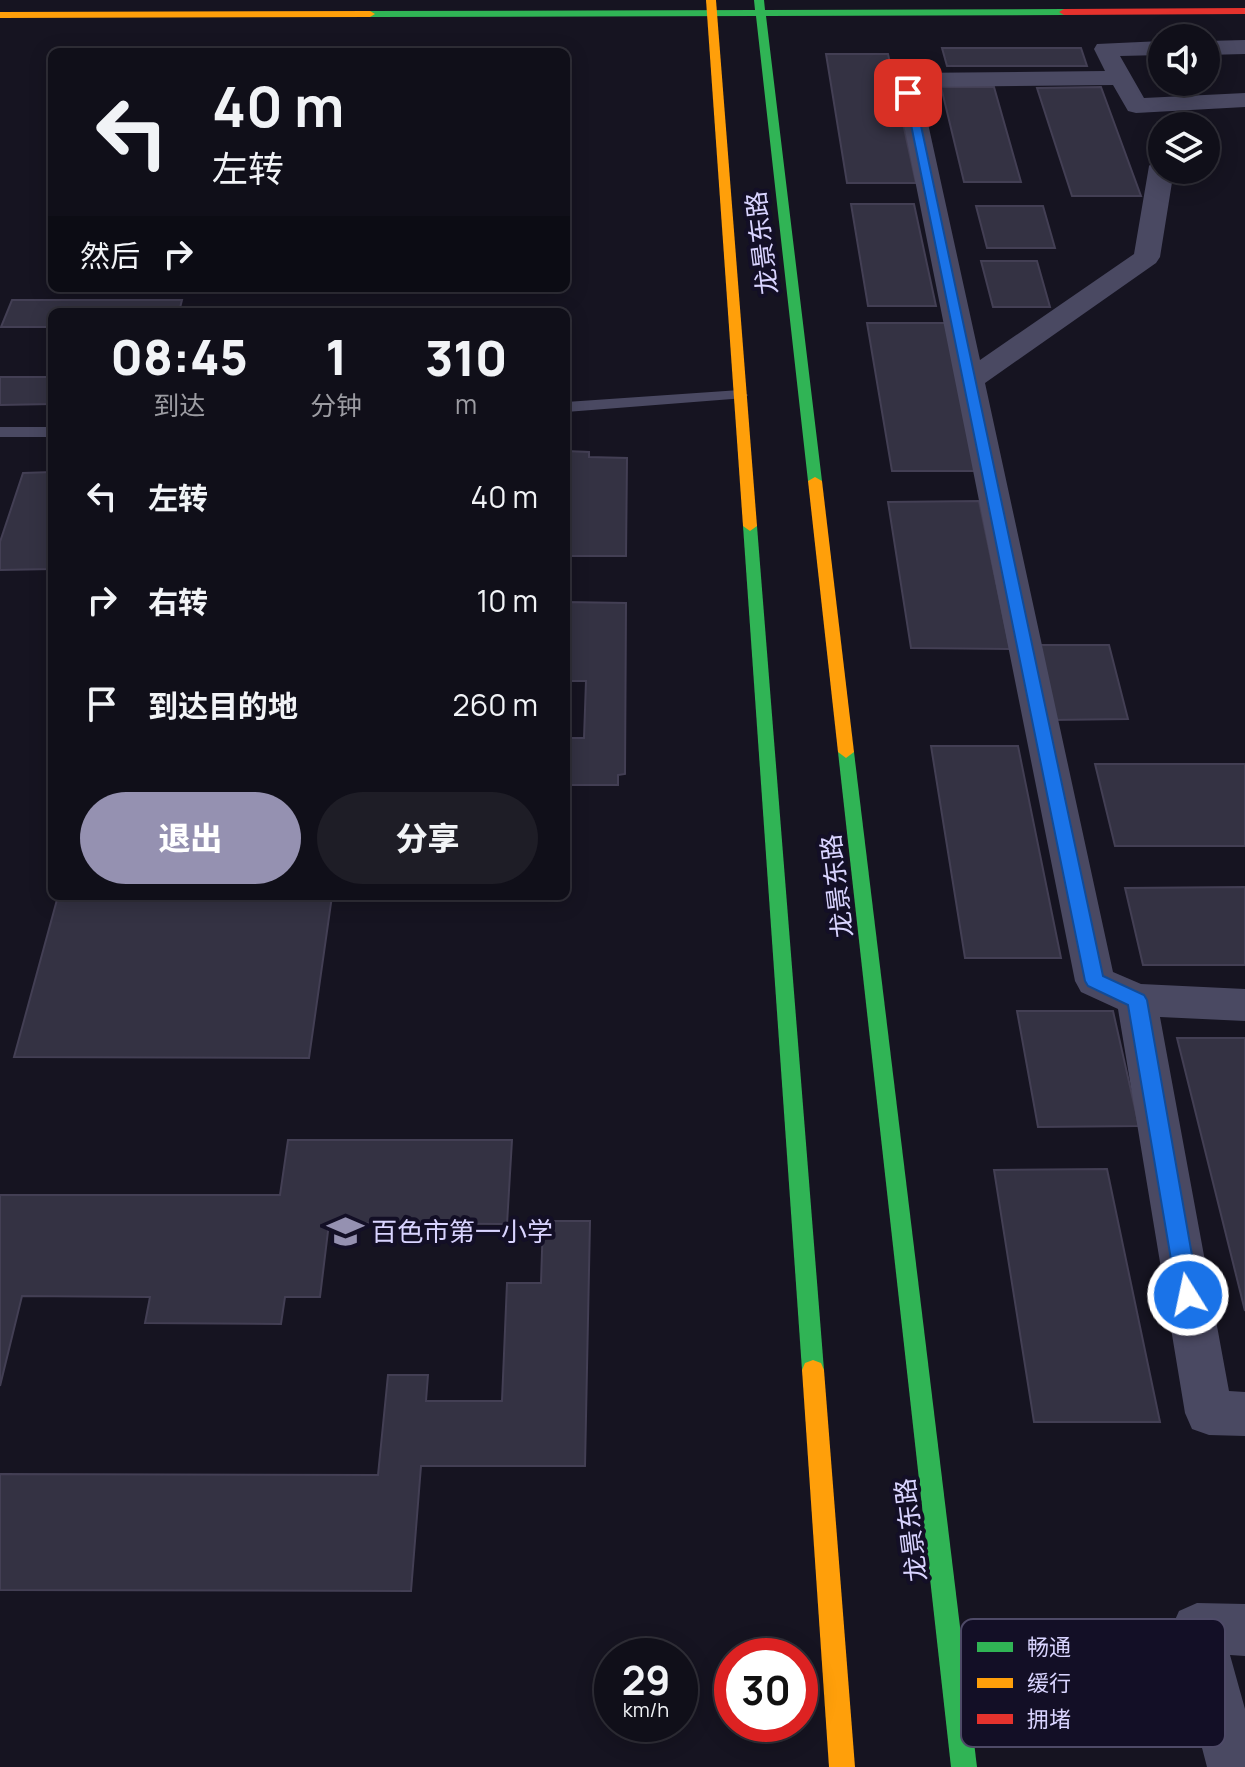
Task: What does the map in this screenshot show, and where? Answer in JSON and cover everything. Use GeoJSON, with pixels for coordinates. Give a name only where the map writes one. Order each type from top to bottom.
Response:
{"type":"FeatureCollection","features":[{"type":"Feature","properties":{"kind":"main road"},"geometry":{"type":"LineString","coordinates":[[0,15],[712,5],[1245,11]]}},
{"type":"Feature","properties":{"kind":"main road","name":"龙景东路"},"geometry":{"type":"LineString","coordinates":[[712,5],[842,1767]]}},
{"type":"Feature","properties":{"kind":"main road","name":"龙景东路"},"geometry":{"type":"LineString","coordinates":[[760,5],[961,1741]]}},
{"type":"Feature","properties":{"kind":"main road","name":"龙景东路"},"geometry":{"type":"LineString","coordinates":[[962,1747],[964,1767]]}},
{"type":"Feature","properties":{"kind":"street"},"geometry":{"type":"LineString","coordinates":[[1220,48],[1245,47]]}},
{"type":"Feature","properties":{"kind":"street"},"geometry":{"type":"LineString","coordinates":[[1148,48],[1105,49],[1136,106],[1156,112]]}},
{"type":"Feature","properties":{"kind":"street"},"geometry":{"type":"LineString","coordinates":[[1121,78],[907,80],[1095,981],[1137,1000],[1245,1005]]}},
{"type":"Feature","properties":{"kind":"street"},"geometry":{"type":"LineString","coordinates":[[1182,112],[1245,100]]}},
{"type":"Feature","properties":{"kind":"street"},"geometry":{"type":"LineString","coordinates":[[969,381],[1147,257],[1159,184]]}},
{"type":"Feature","properties":{"kind":"street"},"geometry":{"type":"LineString","coordinates":[[1137,1000],[1209,1413],[1245,1414]]}},
{"type":"Feature","properties":{"kind":"street"},"geometry":{"type":"LineString","coordinates":[[1225,1630],[1245,1630]]}},
{"type":"Feature","properties":{"kind":"street"},"geometry":{"type":"LineString","coordinates":[[1225,1733],[1234,1767]]}},
{"type":"Feature","properties":{"kind":"lane"},"geometry":{"type":"LineString","coordinates":[[570,407],[740,395]]}},
{"type":"Feature","properties":{"kind":"lane"},"geometry":{"type":"LineString","coordinates":[[0,432],[48,432]]}},
{"type":"Feature","properties":{"kind":"building"},"geometry":{"type":"Polygon","coordinates":[[[942,48],[1081,48],[1087,66],[947,66],[942,48]]]}},
{"type":"Feature","properties":{"kind":"building"},"geometry":{"type":"Polygon","coordinates":[[[826,54],[888,54],[916,183],[847,183],[826,54]]]}},
{"type":"Feature","properties":{"kind":"building"},"geometry":{"type":"Polygon","coordinates":[[[941,87],[994,87],[1021,182],[964,182],[941,87]]]}},
{"type":"Feature","properties":{"kind":"building"},"geometry":{"type":"Polygon","coordinates":[[[1101,87],[1141,196],[1072,196],[1037,88],[1101,87]]]}},
{"type":"Feature","properties":{"kind":"building"},"geometry":{"type":"Polygon","coordinates":[[[851,204],[914,204],[936,306],[868,306],[851,204]]]}},
{"type":"Feature","properties":{"kind":"building"},"geometry":{"type":"Polygon","coordinates":[[[976,206],[1043,206],[1055,248],[987,248],[976,206]]]}},
{"type":"Feature","properties":{"kind":"building"},"geometry":{"type":"Polygon","coordinates":[[[981,261],[1037,261],[1050,307],[993,307],[981,261]]]}},
{"type":"Feature","properties":{"kind":"building"},"geometry":{"type":"Polygon","coordinates":[[[12,300],[182,300],[180,308],[48,308],[48,327],[1,327],[12,300]]]}},
{"type":"Feature","properties":{"kind":"building"},"geometry":{"type":"Polygon","coordinates":[[[867,323],[946,323],[978,471],[892,471],[867,323]]]}},
{"type":"Feature","properties":{"kind":"building"},"geometry":{"type":"Polygon","coordinates":[[[0,377],[48,377],[48,404],[0,405],[0,377]]]}},
{"type":"Feature","properties":{"kind":"building"},"geometry":{"type":"Polygon","coordinates":[[[570,451],[589,452],[589,457],[627,458],[626,556],[570,556],[570,451]]]}},
{"type":"Feature","properties":{"kind":"building"},"geometry":{"type":"Polygon","coordinates":[[[48,472],[48,569],[0,570],[0,542],[23,473],[48,472]]]}},
{"type":"Feature","properties":{"kind":"building"},"geometry":{"type":"Polygon","coordinates":[[[979,501],[1010,649],[911,648],[888,502],[979,501]]]}},
{"type":"Feature","properties":{"kind":"building"},"geometry":{"type":"Polygon","coordinates":[[[570,602],[626,603],[625,774],[618,775],[618,785],[570,785],[570,738],[584,738],[586,681],[570,681],[570,602]]]}},
{"type":"Feature","properties":{"kind":"building"},"geometry":{"type":"Polygon","coordinates":[[[1033,645],[1109,645],[1128,719],[1050,720],[1033,645]]]}},
{"type":"Feature","properties":{"kind":"building"},"geometry":{"type":"Polygon","coordinates":[[[931,746],[1018,746],[1061,958],[965,958],[931,746]]]}},
{"type":"Feature","properties":{"kind":"building"},"geometry":{"type":"Polygon","coordinates":[[[1095,764],[1245,764],[1245,846],[1115,846],[1095,764]]]}},
{"type":"Feature","properties":{"kind":"building"},"geometry":{"type":"Polygon","coordinates":[[[1245,887],[1245,965],[1143,965],[1125,888],[1245,887]]]}},
{"type":"Feature","properties":{"kind":"building"},"geometry":{"type":"Polygon","coordinates":[[[57,900],[331,900],[309,1058],[14,1057],[57,900]]]}},
{"type":"Feature","properties":{"kind":"building"},"geometry":{"type":"Polygon","coordinates":[[[1017,1011],[1113,1011],[1139,1126],[1038,1127],[1017,1011]]]}},
{"type":"Feature","properties":{"kind":"building"},"geometry":{"type":"Polygon","coordinates":[[[1177,1038],[1245,1038],[1245,1311],[1177,1038]]]}},
{"type":"Feature","properties":{"kind":"building"},"geometry":{"type":"Polygon","coordinates":[[[288,1140],[512,1140],[507,1224],[329,1223],[320,1297],[285,1297],[281,1324],[145,1323],[150,1297],[22,1296],[0,1386],[0,1195],[280,1195],[288,1140]]]}},
{"type":"Feature","properties":{"kind":"building"},"geometry":{"type":"Polygon","coordinates":[[[1107,1169],[1160,1422],[1034,1422],[994,1170],[1107,1169]]]}},
{"type":"Feature","properties":{"kind":"building"},"geometry":{"type":"Polygon","coordinates":[[[543,1221],[590,1221],[585,1466],[421,1466],[411,1591],[0,1590],[0,1474],[378,1475],[388,1375],[428,1375],[426,1401],[502,1401],[507,1283],[541,1283],[543,1221]]]}},
{"type":"Feature","properties":{"kind":"traffic: fast"},"geometry":{"type":"LineString","coordinates":[[759,0],[815,481]]}},
{"type":"Feature","properties":{"kind":"traffic: fast"},"geometry":{"type":"LineString","coordinates":[[370,14],[1064,12]]}},
{"type":"Feature","properties":{"kind":"traffic: fast"},"geometry":{"type":"LineString","coordinates":[[750,526],[813,1370]]}},
{"type":"Feature","properties":{"kind":"traffic: fast"},"geometry":{"type":"LineString","coordinates":[[846,752],[961,1741]]}},
{"type":"Feature","properties":{"kind":"traffic: fast"},"geometry":{"type":"LineString","coordinates":[[962,1747],[964,1767]]}},
{"type":"Feature","properties":{"kind":"traffic: slow"},"geometry":{"type":"LineString","coordinates":[[711,0],[750,526]]}},
{"type":"Feature","properties":{"kind":"traffic: slow"},"geometry":{"type":"LineString","coordinates":[[0,15],[370,14]]}},
{"type":"Feature","properties":{"kind":"traffic: slow"},"geometry":{"type":"LineString","coordinates":[[815,481],[846,752]]}},
{"type":"Feature","properties":{"kind":"traffic: slow"},"geometry":{"type":"LineString","coordinates":[[813,1370],[842,1767]]}},
{"type":"Feature","properties":{"kind":"traffic: jam"},"geometry":{"type":"LineString","coordinates":[[1064,12],[1245,11]]}},
{"type":"Feature","properties":{"kind":"place","name":"百色市第一小学"},"geometry":{"type":"Point","coordinates":[345,1231]}},
{"type":"Feature","properties":{"kind":"route"},"geometry":{"type":"LineString","coordinates":[[908,93],[1095,981],[1137,1000],[1188,1295]]}}]}
